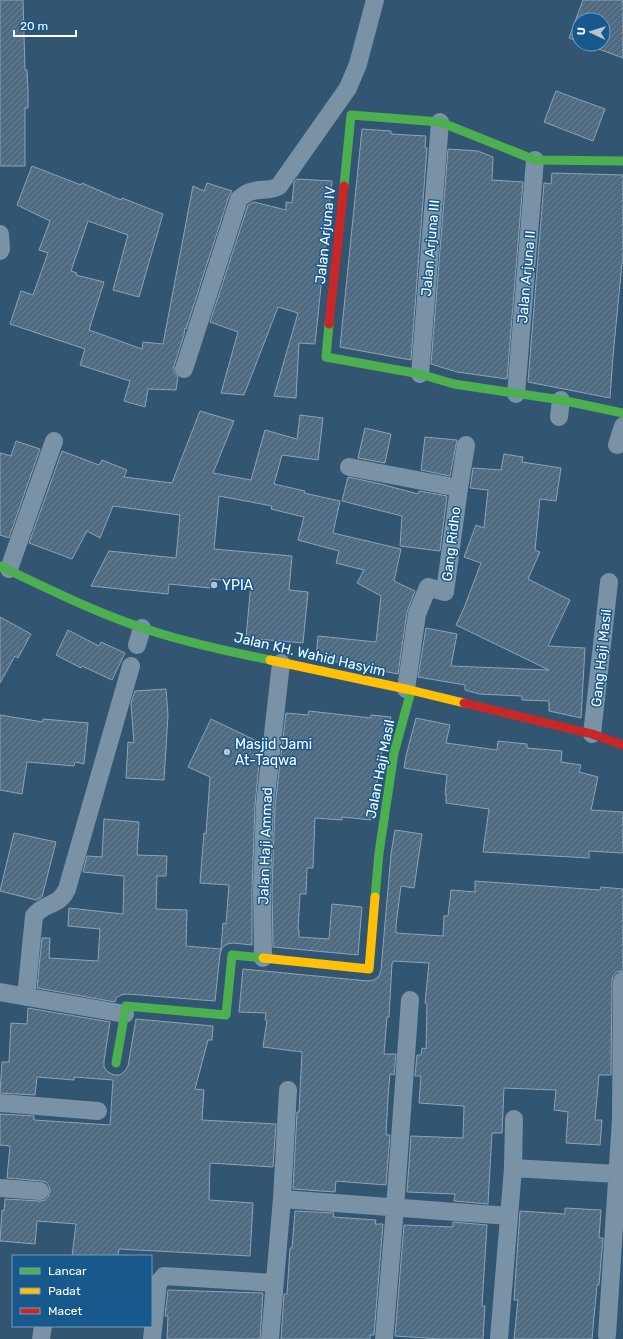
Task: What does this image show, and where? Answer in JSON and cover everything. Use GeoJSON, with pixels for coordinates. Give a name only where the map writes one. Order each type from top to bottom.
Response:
{"type":"FeatureCollection","features":[{"type":"Feature","properties":{"kind":"street"},"geometry":{"type":"LineString","coordinates":[[184,369],[239,199],[247,192],[273,190],[279,186],[340,100],[348,88],[358,64],[375,0]]}},
{"type":"Feature","properties":{"kind":"street","name":"Jalan Arjuna IV"},"geometry":{"type":"LineString","coordinates":[[420,374],[326,357],[351,115],[440,122]]}},
{"type":"Feature","properties":{"kind":"street"},"geometry":{"type":"LineString","coordinates":[[440,122],[536,160],[623,161]]}},
{"type":"Feature","properties":{"kind":"street","name":"Jalan Arjuna III"},"geometry":{"type":"LineString","coordinates":[[420,374],[440,122]]}},
{"type":"Feature","properties":{"kind":"street","name":"Jalan Arjuna II"},"geometry":{"type":"LineString","coordinates":[[516,394],[536,160]]}},
{"type":"Feature","properties":{"kind":"street"},"geometry":{"type":"LineString","coordinates":[[0,234],[0,251]]}},
{"type":"Feature","properties":{"kind":"street"},"geometry":{"type":"LineString","coordinates":[[420,374],[454,384],[516,394],[560,409],[623,413]]}},
{"type":"Feature","properties":{"kind":"street"},"geometry":{"type":"LineString","coordinates":[[617,445],[623,426]]}},
{"type":"Feature","properties":{"kind":"street"},"geometry":{"type":"LineString","coordinates":[[5,568],[54,441]]}},
{"type":"Feature","properties":{"kind":"street","name":"Gang Ridho"},"geometry":{"type":"LineString","coordinates":[[408,690],[417,614],[428,586],[445,592],[466,445]]}},
{"type":"Feature","properties":{"kind":"street"},"geometry":{"type":"LineString","coordinates":[[349,467],[459,488]]}},
{"type":"Feature","properties":{"kind":"street","name":"Jalan KH. Wahid Hasyim"},"geometry":{"type":"LineString","coordinates":[[5,568],[142,628],[182,640],[408,690],[592,734],[623,745]]}},
{"type":"Feature","properties":{"kind":"street","name":"Gang Haji Masil"},"geometry":{"type":"LineString","coordinates":[[592,734],[609,582]]}},
{"type":"Feature","properties":{"kind":"street"},"geometry":{"type":"LineString","coordinates":[[137,645],[142,628]]}},
{"type":"Feature","properties":{"kind":"street","name":"Jalan Haji Ammad"},"geometry":{"type":"LineString","coordinates":[[263,958],[262,889],[265,805],[281,663]]}},
{"type":"Feature","properties":{"kind":"street"},"geometry":{"type":"LineString","coordinates":[[26,997],[34,916],[38,911],[61,900],[67,889],[131,666]]}},
{"type":"Feature","properties":{"kind":"street","name":"Jalan Haji Masil"},"geometry":{"type":"LineString","coordinates":[[263,958],[369,969],[378,852],[394,753],[408,690]]}},
{"type":"Feature","properties":{"kind":"street"},"geometry":{"type":"LineString","coordinates":[[116,1064],[126,1006],[226,1015],[232,955],[263,958]]}},
{"type":"Feature","properties":{"kind":"street"},"geometry":{"type":"LineString","coordinates":[[607,1335],[622,1119],[622,981]]}},
{"type":"Feature","properties":{"kind":"street"},"geometry":{"type":"LineString","coordinates":[[0,992],[125,1014]]}},
{"type":"Feature","properties":{"kind":"street"},"geometry":{"type":"LineString","coordinates":[[384,1339],[410,1000]]}},
{"type":"Feature","properties":{"kind":"street"},"geometry":{"type":"LineString","coordinates":[[270,1339],[282,1198],[288,1090]]}},
{"type":"Feature","properties":{"kind":"street"},"geometry":{"type":"LineString","coordinates":[[0,1103],[98,1111]]}},
{"type":"Feature","properties":{"kind":"street"},"geometry":{"type":"LineString","coordinates":[[499,1339],[513,1168],[514,1119]]}},
{"type":"Feature","properties":{"kind":"street"},"geometry":{"type":"LineString","coordinates":[[513,1168],[617,1174]]}},
{"type":"Feature","properties":{"kind":"street"},"geometry":{"type":"LineString","coordinates":[[0,1188],[40,1191]]}},
{"type":"Feature","properties":{"kind":"street"},"geometry":{"type":"LineString","coordinates":[[282,1198],[509,1216]]}},
{"type":"Feature","properties":{"kind":"street"},"geometry":{"type":"LineString","coordinates":[[152,1339],[153,1298],[158,1283],[164,1276],[274,1283]]}},
{"type":"Feature","properties":{"kind":"street"},"geometry":{"type":"LineString","coordinates":[[41,1339],[43,1327]]}},
{"type":"Feature","properties":{"kind":"building"},"geometry":{"type":"Polygon","coordinates":[[[0,0],[23,0],[25,70],[27,70],[28,90],[28,108],[25,108],[25,166],[0,166],[0,0]]]}},
{"type":"Feature","properties":{"kind":"building"},"geometry":{"type":"Polygon","coordinates":[[[583,0],[623,0],[623,58],[607,52],[611,52],[611,12],[579,12],[583,0]]]}},
{"type":"Feature","properties":{"kind":"building"},"geometry":{"type":"Polygon","coordinates":[[[556,91],[605,109],[593,141],[544,122],[556,91]]]}},
{"type":"Feature","properties":{"kind":"building"},"geometry":{"type":"Polygon","coordinates":[[[362,129],[391,131],[391,134],[426,136],[425,148],[427,148],[411,360],[340,347],[362,129]]]}},
{"type":"Feature","properties":{"kind":"building"},"geometry":{"type":"Polygon","coordinates":[[[448,149],[478,151],[493,157],[492,180],[523,182],[507,379],[457,372],[431,364],[448,149]]]}},
{"type":"Feature","properties":{"kind":"building"},"geometry":{"type":"Polygon","coordinates":[[[32,166],[81,185],[82,183],[121,200],[122,198],[163,214],[139,297],[113,290],[128,235],[88,221],[71,271],[77,273],[76,275],[104,282],[89,330],[142,349],[143,342],[163,344],[193,186],[204,191],[207,183],[232,191],[229,196],[186,329],[185,328],[174,366],[174,372],[178,377],[176,390],[148,389],[145,407],[124,401],[130,381],[80,365],[85,349],[10,324],[21,291],[33,295],[48,253],[39,250],[50,221],[17,205],[32,166]]]}},
{"type":"Feature","properties":{"kind":"building"},"geometry":{"type":"Polygon","coordinates":[[[552,173],[623,175],[623,263],[610,398],[528,382],[544,183],[551,184],[552,173]]]}},
{"type":"Feature","properties":{"kind":"building"},"geometry":{"type":"Polygon","coordinates":[[[297,179],[332,181],[315,344],[299,343],[296,398],[274,396],[298,313],[278,307],[244,395],[221,393],[238,332],[210,322],[248,205],[254,202],[286,210],[286,202],[292,203],[294,182],[297,179]]]}},
{"type":"Feature","properties":{"kind":"building"},"geometry":{"type":"Polygon","coordinates":[[[200,411],[234,421],[213,473],[251,480],[265,430],[297,439],[300,415],[323,418],[318,460],[282,455],[274,484],[305,491],[304,493],[340,501],[333,533],[401,549],[394,581],[415,591],[407,612],[398,674],[316,658],[318,636],[376,642],[381,596],[357,583],[364,570],[336,563],[339,551],[298,540],[304,517],[271,509],[272,506],[219,496],[214,549],[292,556],[289,590],[308,592],[303,643],[246,638],[251,583],[211,579],[210,588],[169,584],[168,594],[91,586],[109,551],[176,558],[180,515],[113,506],[100,538],[87,531],[72,559],[29,543],[62,451],[99,465],[102,460],[127,470],[124,477],[172,483],[200,411]]]}},
{"type":"Feature","properties":{"kind":"building"},"geometry":{"type":"Polygon","coordinates":[[[365,428],[391,434],[385,463],[358,458],[365,428]]]}},
{"type":"Feature","properties":{"kind":"building"},"geometry":{"type":"Polygon","coordinates":[[[425,437],[457,440],[450,476],[421,470],[425,437]]]}},
{"type":"Feature","properties":{"kind":"building"},"geometry":{"type":"Polygon","coordinates":[[[16,441],[40,449],[9,538],[0,535],[0,453],[11,456],[16,441]]]}},
{"type":"Feature","properties":{"kind":"building"},"geometry":{"type":"Polygon","coordinates":[[[504,454],[523,457],[522,462],[561,468],[556,501],[540,499],[535,550],[540,552],[528,579],[570,600],[548,646],[585,648],[581,718],[549,711],[549,701],[522,700],[522,696],[479,694],[465,690],[465,685],[418,677],[426,628],[457,634],[451,666],[549,670],[456,625],[481,563],[464,557],[476,525],[484,528],[488,490],[470,488],[473,468],[501,470],[504,454]]]}},
{"type":"Feature","properties":{"kind":"building"},"geometry":{"type":"Polygon","coordinates":[[[348,477],[418,494],[419,491],[447,496],[440,551],[400,546],[402,516],[342,501],[348,477]]]}},
{"type":"Feature","properties":{"kind":"building"},"geometry":{"type":"Polygon","coordinates":[[[0,617],[31,634],[18,658],[15,656],[0,683],[0,617]]]}},
{"type":"Feature","properties":{"kind":"building"},"geometry":{"type":"Polygon","coordinates":[[[68,630],[99,646],[101,642],[125,653],[112,680],[82,666],[81,668],[56,655],[68,630]]]}},
{"type":"Feature","properties":{"kind":"building"},"geometry":{"type":"Polygon","coordinates":[[[166,689],[168,715],[164,780],[126,778],[128,742],[134,743],[131,703],[135,691],[166,689]]]}},
{"type":"Feature","properties":{"kind":"building"},"geometry":{"type":"Polygon","coordinates":[[[309,711],[371,718],[371,715],[391,717],[382,751],[371,820],[342,817],[342,820],[315,818],[313,868],[307,868],[306,894],[300,894],[299,937],[329,939],[332,904],[362,907],[358,955],[273,947],[272,889],[275,806],[286,713],[308,715],[309,711]]]}},
{"type":"Feature","properties":{"kind":"building"},"geometry":{"type":"Polygon","coordinates":[[[0,715],[43,722],[43,719],[88,723],[84,764],[75,762],[74,766],[27,762],[22,794],[0,790],[0,715]]]}},
{"type":"Feature","properties":{"kind":"building"},"geometry":{"type":"Polygon","coordinates":[[[416,718],[450,725],[446,743],[497,750],[498,741],[527,744],[527,748],[562,751],[561,762],[581,765],[579,772],[598,777],[591,810],[623,812],[623,853],[589,851],[589,858],[483,852],[489,809],[446,803],[445,794],[447,775],[404,768],[416,718]]]}},
{"type":"Feature","properties":{"kind":"building"},"geometry":{"type":"Polygon","coordinates":[[[211,719],[261,743],[255,805],[252,945],[233,943],[227,944],[222,948],[215,1001],[127,994],[116,998],[115,1002],[37,988],[42,938],[50,938],[49,958],[98,961],[100,929],[68,926],[69,908],[123,914],[124,876],[83,872],[87,856],[102,857],[104,819],[139,822],[137,855],[167,856],[166,876],[157,876],[156,909],[187,910],[186,946],[221,949],[223,923],[226,924],[229,885],[200,883],[204,833],[206,834],[210,777],[188,767],[211,719]]]}},
{"type":"Feature","properties":{"kind":"building"},"geometry":{"type":"Polygon","coordinates":[[[395,830],[422,834],[414,888],[401,886],[396,933],[443,936],[444,916],[448,916],[451,890],[475,892],[475,881],[600,890],[601,887],[623,889],[623,971],[616,972],[612,981],[611,1075],[599,1075],[595,1120],[602,1120],[600,1145],[566,1143],[568,1112],[554,1110],[556,1090],[504,1088],[502,1133],[492,1133],[488,1204],[454,1201],[455,1194],[407,1192],[411,1136],[463,1138],[464,1106],[419,1103],[421,1076],[415,1076],[417,1055],[421,1055],[422,1048],[426,1049],[427,1004],[425,1003],[429,963],[393,961],[392,963],[389,1017],[387,1017],[384,1054],[396,1054],[394,1075],[390,1074],[388,1098],[386,1135],[390,1135],[386,1185],[336,1181],[335,1192],[293,1189],[302,1052],[263,1047],[267,1020],[265,1020],[266,1013],[239,1012],[243,969],[368,981],[374,980],[379,976],[381,970],[391,854],[395,830]]]}},
{"type":"Feature","properties":{"kind":"building"},"geometry":{"type":"Polygon","coordinates":[[[14,833],[56,842],[42,897],[36,900],[0,891],[14,833]]]}},
{"type":"Feature","properties":{"kind":"building"},"geometry":{"type":"Polygon","coordinates":[[[28,1008],[110,1022],[104,1067],[108,1072],[114,1075],[120,1075],[128,1066],[136,1019],[213,1026],[212,1040],[208,1040],[195,1089],[204,1090],[202,1120],[276,1124],[273,1167],[210,1163],[209,1200],[253,1203],[250,1256],[119,1249],[118,1255],[72,1255],[76,1224],[37,1221],[35,1244],[0,1241],[2,1210],[4,1211],[5,1199],[40,1201],[45,1200],[48,1197],[50,1191],[46,1182],[7,1178],[10,1146],[0,1145],[0,1114],[34,1116],[34,1120],[110,1125],[113,1080],[74,1077],[74,1080],[37,1077],[35,1095],[0,1093],[2,1062],[9,1062],[11,1023],[27,1024],[28,1008]]]}},
{"type":"Feature","properties":{"kind":"building"},"geometry":{"type":"Polygon","coordinates":[[[565,1208],[601,1210],[599,1238],[603,1238],[592,1339],[514,1339],[518,1300],[514,1300],[520,1211],[565,1214],[565,1208]]]}},
{"type":"Feature","properties":{"kind":"building"},"geometry":{"type":"Polygon","coordinates":[[[295,1211],[334,1213],[333,1217],[376,1220],[375,1224],[383,1224],[374,1335],[370,1335],[370,1339],[281,1339],[284,1294],[287,1294],[290,1248],[292,1248],[295,1211]]]}},
{"type":"Feature","properties":{"kind":"building"},"geometry":{"type":"Polygon","coordinates":[[[453,1222],[487,1225],[482,1306],[485,1306],[483,1339],[441,1339],[395,1336],[404,1225],[453,1227],[453,1222]]]}},
{"type":"Feature","properties":{"kind":"building"},"geometry":{"type":"Polygon","coordinates":[[[168,1290],[263,1293],[260,1339],[167,1339],[168,1316],[165,1316],[168,1290]]]}},
{"type":"Feature","properties":{"kind":"traffic: fast"},"geometry":{"type":"LineString","coordinates":[[344,186],[351,115],[440,122],[535,160],[623,161]]}},
{"type":"Feature","properties":{"kind":"traffic: fast"},"geometry":{"type":"LineString","coordinates":[[329,324],[326,357],[420,374],[454,384],[561,400],[623,413]]}},
{"type":"Feature","properties":{"kind":"traffic: fast"},"geometry":{"type":"LineString","coordinates":[[0,566],[125,622],[190,642],[270,660]]}},
{"type":"Feature","properties":{"kind":"traffic: fast"},"geometry":{"type":"LineString","coordinates":[[375,897],[379,853],[394,753],[411,691]]}},
{"type":"Feature","properties":{"kind":"traffic: fast"},"geometry":{"type":"LineString","coordinates":[[116,1063],[126,1006],[226,1015],[232,955],[263,958]]}},
{"type":"Feature","properties":{"kind":"traffic: slow"},"geometry":{"type":"LineString","coordinates":[[270,660],[464,703]]}},
{"type":"Feature","properties":{"kind":"traffic: slow"},"geometry":{"type":"LineString","coordinates":[[263,958],[369,969],[375,897]]}},
{"type":"Feature","properties":{"kind":"traffic: jam"},"geometry":{"type":"LineString","coordinates":[[329,324],[344,186]]}},
{"type":"Feature","properties":{"kind":"traffic: jam"},"geometry":{"type":"LineString","coordinates":[[464,703],[592,734],[623,745]]}},
{"type":"Feature","properties":{"kind":"place","name":"YPIA"},"geometry":{"type":"Point","coordinates":[214,585]}},
{"type":"Feature","properties":{"kind":"place","name":"Masjid Jami At-Taqwa"},"geometry":{"type":"Point","coordinates":[227,752]}}]}
